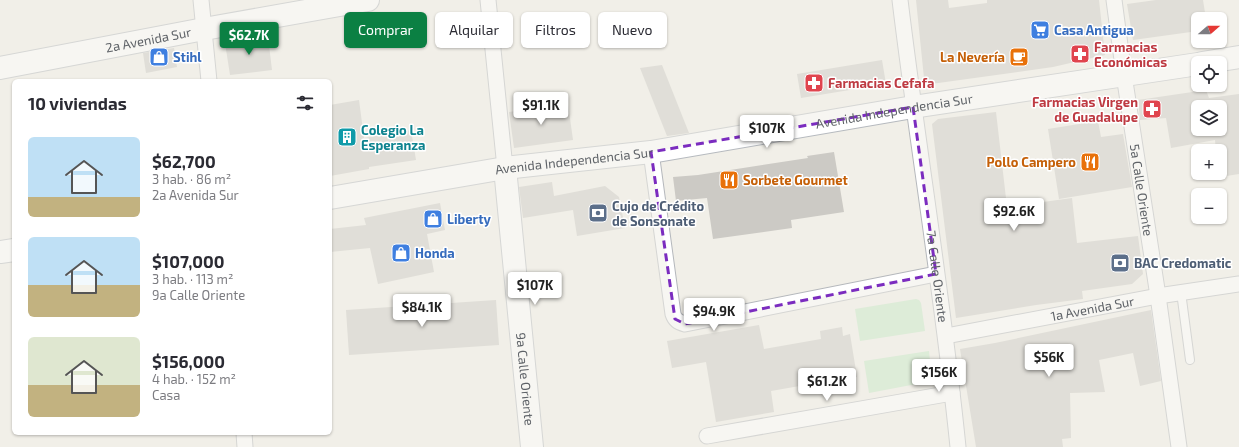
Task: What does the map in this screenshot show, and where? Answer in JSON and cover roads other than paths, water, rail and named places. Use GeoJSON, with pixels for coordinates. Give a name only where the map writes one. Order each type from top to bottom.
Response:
{"type":"FeatureCollection","features":[{"type":"Feature","properties":{"kind":"main road","name":"2a Avenida Sur"},"geometry":{"type":"LineString","coordinates":[[0,68],[204,29],[368,0]]}},
{"type":"Feature","properties":{"kind":"main road"},"geometry":{"type":"LineString","coordinates":[[1227,59],[1239,57]]}},
{"type":"Feature","properties":{"kind":"main road","name":"Avenida Independencia Sur"},"geometry":{"type":"LineString","coordinates":[[332,198],[505,168],[651,152],[913,107],[1191,65]]}},
{"type":"Feature","properties":{"kind":"main road","name":"9a Calle Oriente"},"geometry":{"type":"LineString","coordinates":[[505,168],[532,447]]}},
{"type":"Feature","properties":{"kind":"main road"},"geometry":{"type":"LineString","coordinates":[[0,252],[12,250]]}},
{"type":"Feature","properties":{"kind":"street"},"geometry":{"type":"LineString","coordinates":[[201,0],[210,79]]}},
{"type":"Feature","properties":{"kind":"street"},"geometry":{"type":"LineString","coordinates":[[488,0],[505,168]]}},
{"type":"Feature","properties":{"kind":"street","name":"7a Calle Oriente"},"geometry":{"type":"LineString","coordinates":[[900,0],[913,107],[946,336],[958,447]]}},
{"type":"Feature","properties":{"kind":"street","name":"5a Calle Oriente"},"geometry":{"type":"LineString","coordinates":[[1114,0],[1179,447]]}},
{"type":"Feature","properties":{"kind":"street"},"geometry":{"type":"LineString","coordinates":[[651,152],[673,314],[679,323],[684,324],[936,274]]}},
{"type":"Feature","properties":{"kind":"street","name":"1a Avenida Sur"},"geometry":{"type":"LineString","coordinates":[[946,336],[1180,292],[1239,284]]}},
{"type":"Feature","properties":{"kind":"street"},"geometry":{"type":"LineString","coordinates":[[707,436],[952,394]]}},
{"type":"Feature","properties":{"kind":"street"},"geometry":{"type":"LineString","coordinates":[[244,435],[245,447]]}},
{"type":"Feature","properties":{"kind":"lane"},"geometry":{"type":"LineString","coordinates":[[1180,292],[1190,360]]}},
{"type":"Feature","properties":{"kind":"place","name":"Casa Antigua"},"geometry":{"type":"Point","coordinates":[1040,30]}},
{"type":"Feature","properties":{"kind":"place","name":"Farmacias Económicas"},"geometry":{"type":"Point","coordinates":[1080,54]}},
{"type":"Feature","properties":{"kind":"place","name":"Stihl"},"geometry":{"type":"Point","coordinates":[159,57]}},
{"type":"Feature","properties":{"kind":"place","name":"La Nevería"},"geometry":{"type":"Point","coordinates":[1019,57]}},
{"type":"Feature","properties":{"kind":"place","name":"Farmacias Cefafa"},"geometry":{"type":"Point","coordinates":[814,83]}},
{"type":"Feature","properties":{"kind":"place","name":"Farmacias Virgen de Guadalupe"},"geometry":{"type":"Point","coordinates":[1152,109]}},
{"type":"Feature","properties":{"kind":"place","name":"Colegio La Esperanza"},"geometry":{"type":"Point","coordinates":[347,137]}},
{"type":"Feature","properties":{"kind":"place","name":"Pollo Campero"},"geometry":{"type":"Point","coordinates":[1090,162]}},
{"type":"Feature","properties":{"kind":"place","name":"Sorbete Gourmet"},"geometry":{"type":"Point","coordinates":[729,180]}},
{"type":"Feature","properties":{"kind":"place","name":"Cujo de Crédito de Sonsonate"},"geometry":{"type":"Point","coordinates":[598,213]}},
{"type":"Feature","properties":{"kind":"place","name":"Liberty"},"geometry":{"type":"Point","coordinates":[433,219]}},
{"type":"Feature","properties":{"kind":"place","name":"Honda"},"geometry":{"type":"Point","coordinates":[401,253]}},
{"type":"Feature","properties":{"kind":"place","name":"BAC Credomatic"},"geometry":{"type":"Point","coordinates":[1120,263]}}]}
